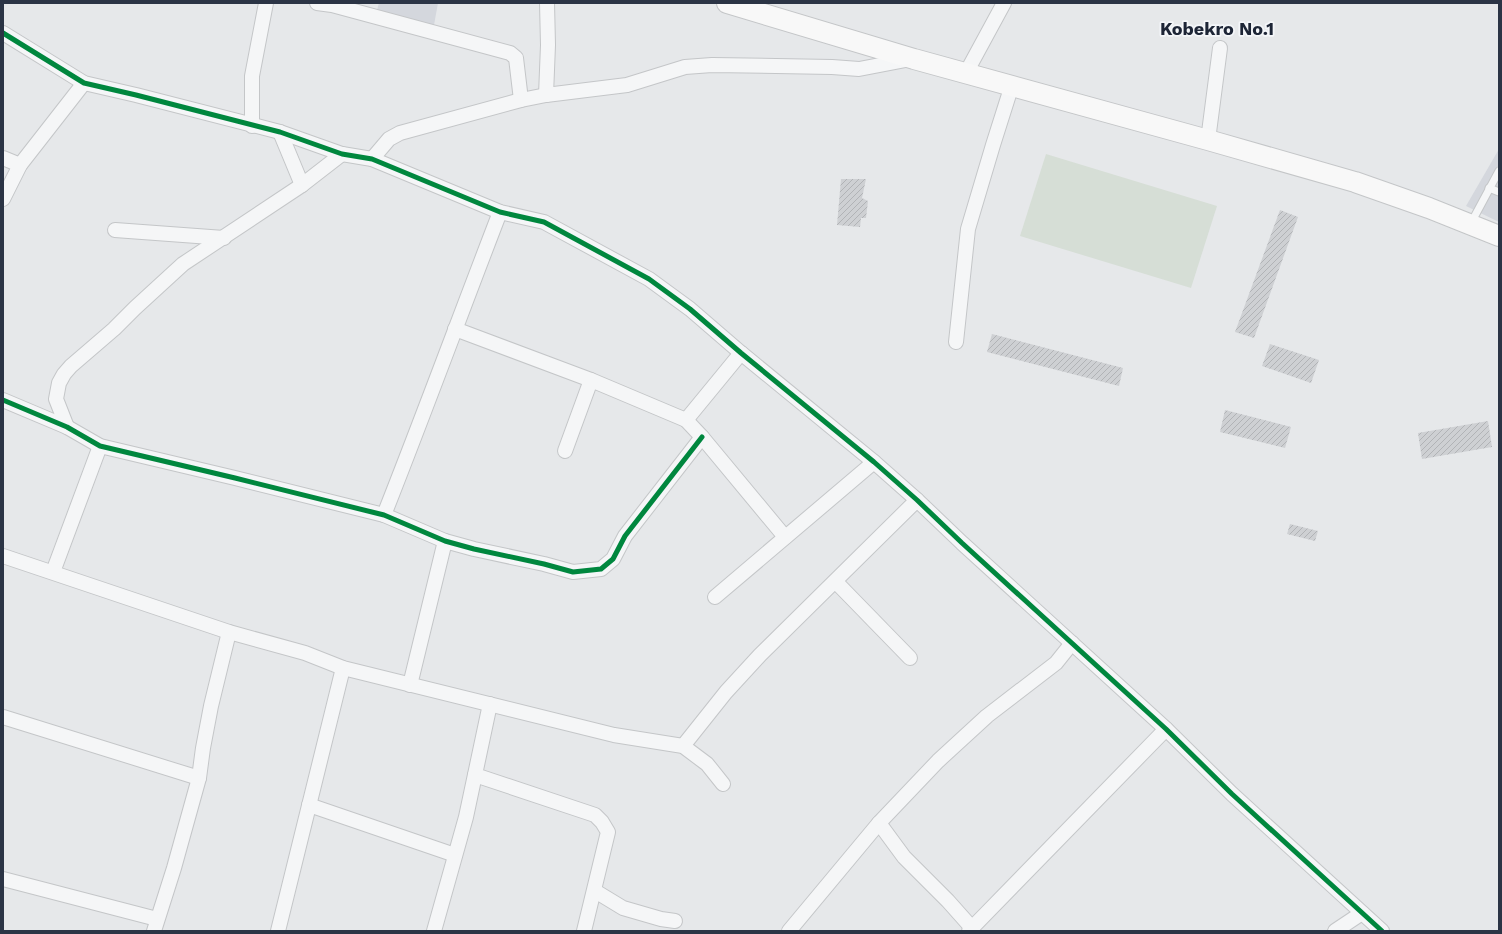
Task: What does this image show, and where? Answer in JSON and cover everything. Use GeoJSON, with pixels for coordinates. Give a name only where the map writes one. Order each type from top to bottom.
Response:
{"type":"FeatureCollection","features":[{"type":"Feature","properties":{"kind":"main road"},"geometry":{"type":"LineString","coordinates":[[729,3],[914,59],[1356,182],[1429,208],[1499,236]]}},
{"type":"Feature","properties":{"kind":"street"},"geometry":{"type":"LineString","coordinates":[[252,126],[252,76],[266,3]]}},
{"type":"Feature","properties":{"kind":"street"},"geometry":{"type":"LineString","coordinates":[[317,3],[332,5],[510,53],[516,58],[521,100]]}},
{"type":"Feature","properties":{"kind":"street"},"geometry":{"type":"LineString","coordinates":[[546,94],[548,45],[547,3]]}},
{"type":"Feature","properties":{"kind":"street"},"geometry":{"type":"LineString","coordinates":[[966,73],[1004,3]]}},
{"type":"Feature","properties":{"kind":"street"},"geometry":{"type":"LineString","coordinates":[[3,34],[84,83],[280,132],[342,154],[372,159],[500,212],[544,222],[649,279],[690,309],[741,353],[874,462],[917,500],[1166,729],[1232,794],[1382,931]]}},
{"type":"Feature","properties":{"kind":"street"},"geometry":{"type":"LineString","coordinates":[[1208,140],[1220,48]]}},
{"type":"Feature","properties":{"kind":"street"},"geometry":{"type":"LineString","coordinates":[[372,159],[389,139],[400,133],[546,94],[627,85],[685,67],[712,65],[859,69],[914,59]]}},
{"type":"Feature","properties":{"kind":"street"},"geometry":{"type":"LineString","coordinates":[[3,199],[20,165],[84,83]]}},
{"type":"Feature","properties":{"kind":"street"},"geometry":{"type":"LineString","coordinates":[[956,342],[968,229],[992,145],[1012,86]]}},
{"type":"Feature","properties":{"kind":"street"},"geometry":{"type":"LineString","coordinates":[[280,132],[302,185]]}},
{"type":"Feature","properties":{"kind":"street"},"geometry":{"type":"LineString","coordinates":[[66,427],[56,400],[59,383],[64,374],[183,264],[302,185],[342,154]]}},
{"type":"Feature","properties":{"kind":"street"},"geometry":{"type":"LineString","coordinates":[[3,158],[20,165]]}},
{"type":"Feature","properties":{"kind":"street"},"geometry":{"type":"LineString","coordinates":[[384,515],[500,212]]}},
{"type":"Feature","properties":{"kind":"street"},"geometry":{"type":"LineString","coordinates":[[115,230],[224,238]]}},
{"type":"Feature","properties":{"kind":"street"},"geometry":{"type":"LineString","coordinates":[[455,329],[591,380],[686,420],[702,437],[785,537]]}},
{"type":"Feature","properties":{"kind":"street"},"geometry":{"type":"LineString","coordinates":[[686,420],[741,353]]}},
{"type":"Feature","properties":{"kind":"street"},"geometry":{"type":"LineString","coordinates":[[565,451],[591,380]]}},
{"type":"Feature","properties":{"kind":"street"},"geometry":{"type":"LineString","coordinates":[[3,400],[66,427],[100,446],[384,515],[445,541],[573,572],[601,569],[613,559],[625,536],[702,437]]}},
{"type":"Feature","properties":{"kind":"street"},"geometry":{"type":"LineString","coordinates":[[54,572],[100,446]]}},
{"type":"Feature","properties":{"kind":"street"},"geometry":{"type":"LineString","coordinates":[[715,597],[874,462]]}},
{"type":"Feature","properties":{"kind":"street"},"geometry":{"type":"LineString","coordinates":[[684,746],[726,692],[760,655],[836,582],[917,500]]}},
{"type":"Feature","properties":{"kind":"street"},"geometry":{"type":"LineString","coordinates":[[410,685],[445,541]]}},
{"type":"Feature","properties":{"kind":"street"},"geometry":{"type":"LineString","coordinates":[[3,556],[229,632],[305,653],[343,668],[614,735],[684,746],[707,764],[723,784]]}},
{"type":"Feature","properties":{"kind":"street"},"geometry":{"type":"LineString","coordinates":[[836,582],[910,658]]}},
{"type":"Feature","properties":{"kind":"street"},"geometry":{"type":"LineString","coordinates":[[3,879],[156,925],[174,868],[199,778],[211,706],[229,632]]}},
{"type":"Feature","properties":{"kind":"street"},"geometry":{"type":"LineString","coordinates":[[789,931],[879,823],[938,761],[987,716],[1056,663],[1072,643]]}},
{"type":"Feature","properties":{"kind":"street"},"geometry":{"type":"LineString","coordinates":[[278,931],[343,668]]}},
{"type":"Feature","properties":{"kind":"street"},"geometry":{"type":"LineString","coordinates":[[434,931],[466,817],[490,704]]}},
{"type":"Feature","properties":{"kind":"street"},"geometry":{"type":"LineString","coordinates":[[3,717],[199,778]]}},
{"type":"Feature","properties":{"kind":"street"},"geometry":{"type":"LineString","coordinates":[[879,823],[904,857],[948,901],[970,929],[1166,729]]}},
{"type":"Feature","properties":{"kind":"street"},"geometry":{"type":"LineString","coordinates":[[475,775],[594,815],[602,822],[608,832],[595,891],[584,931]]}},
{"type":"Feature","properties":{"kind":"street"},"geometry":{"type":"LineString","coordinates":[[309,805],[455,855]]}},
{"type":"Feature","properties":{"kind":"street"},"geometry":{"type":"LineString","coordinates":[[595,891],[623,908],[675,921]]}},
{"type":"Feature","properties":{"kind":"street"},"geometry":{"type":"LineString","coordinates":[[1335,931],[1362,913]]}},
{"type":"Feature","properties":{"kind":"lane"},"geometry":{"type":"LineString","coordinates":[[1470,224],[1499,171]]}},
{"type":"Feature","properties":{"kind":"lane"},"geometry":{"type":"LineString","coordinates":[[1489,188],[1499,192]]}},
{"type":"Feature","properties":{"kind":"shaded area"},"geometry":{"type":"Polygon","coordinates":[[[379,3],[438,3],[434,25],[377,10],[379,3]]]}},
{"type":"Feature","properties":{"kind":"shaded area"},"geometry":{"type":"Polygon","coordinates":[[[1499,149],[1499,222],[1466,206],[1499,149]]]}},
{"type":"Feature","properties":{"kind":"shaded area"},"geometry":{"type":"Polygon","coordinates":[[[1046,154],[1217,206],[1191,288],[1020,236],[1046,154]]]}},
{"type":"Feature","properties":{"kind":"building"},"geometry":{"type":"Polygon","coordinates":[[[841,179],[866,179],[862,198],[868,201],[866,218],[861,218],[860,227],[837,225],[841,179]]]}},
{"type":"Feature","properties":{"kind":"building"},"geometry":{"type":"Polygon","coordinates":[[[1280,210],[1298,217],[1254,338],[1235,332],[1280,210]]]}},
{"type":"Feature","properties":{"kind":"building"},"geometry":{"type":"Polygon","coordinates":[[[992,334],[1123,368],[1119,386],[987,352],[992,334]]]}},
{"type":"Feature","properties":{"kind":"building"},"geometry":{"type":"Polygon","coordinates":[[[1270,344],[1319,360],[1311,383],[1262,366],[1270,344]]]}},
{"type":"Feature","properties":{"kind":"building"},"geometry":{"type":"Polygon","coordinates":[[[1225,410],[1291,427],[1285,448],[1220,432],[1225,410]]]}},
{"type":"Feature","properties":{"kind":"building"},"geometry":{"type":"Polygon","coordinates":[[[1488,421],[1492,447],[1422,459],[1418,433],[1488,421]]]}},
{"type":"Feature","properties":{"kind":"building"},"geometry":{"type":"Polygon","coordinates":[[[1290,524],[1318,531],[1315,541],[1287,534],[1290,524]]]}},
{"type":"Feature","properties":{"kind":"cycle path"},"geometry":{"type":"LineString","coordinates":[[3,33],[84,83],[280,132],[342,154],[372,159],[500,212],[544,222],[649,279],[690,309],[741,353],[874,462],[917,500],[1166,729],[1232,794],[1382,931]]}},
{"type":"Feature","properties":{"kind":"cycle path"},"geometry":{"type":"LineString","coordinates":[[3,400],[67,427],[100,446],[384,515],[445,541],[573,572],[601,569],[613,559],[625,536],[702,437]]}},
{"type":"Feature","properties":{"kind":"district","name":"Kobekro No.1"},"geometry":{"type":"Point","coordinates":[1217,29]}}]}
